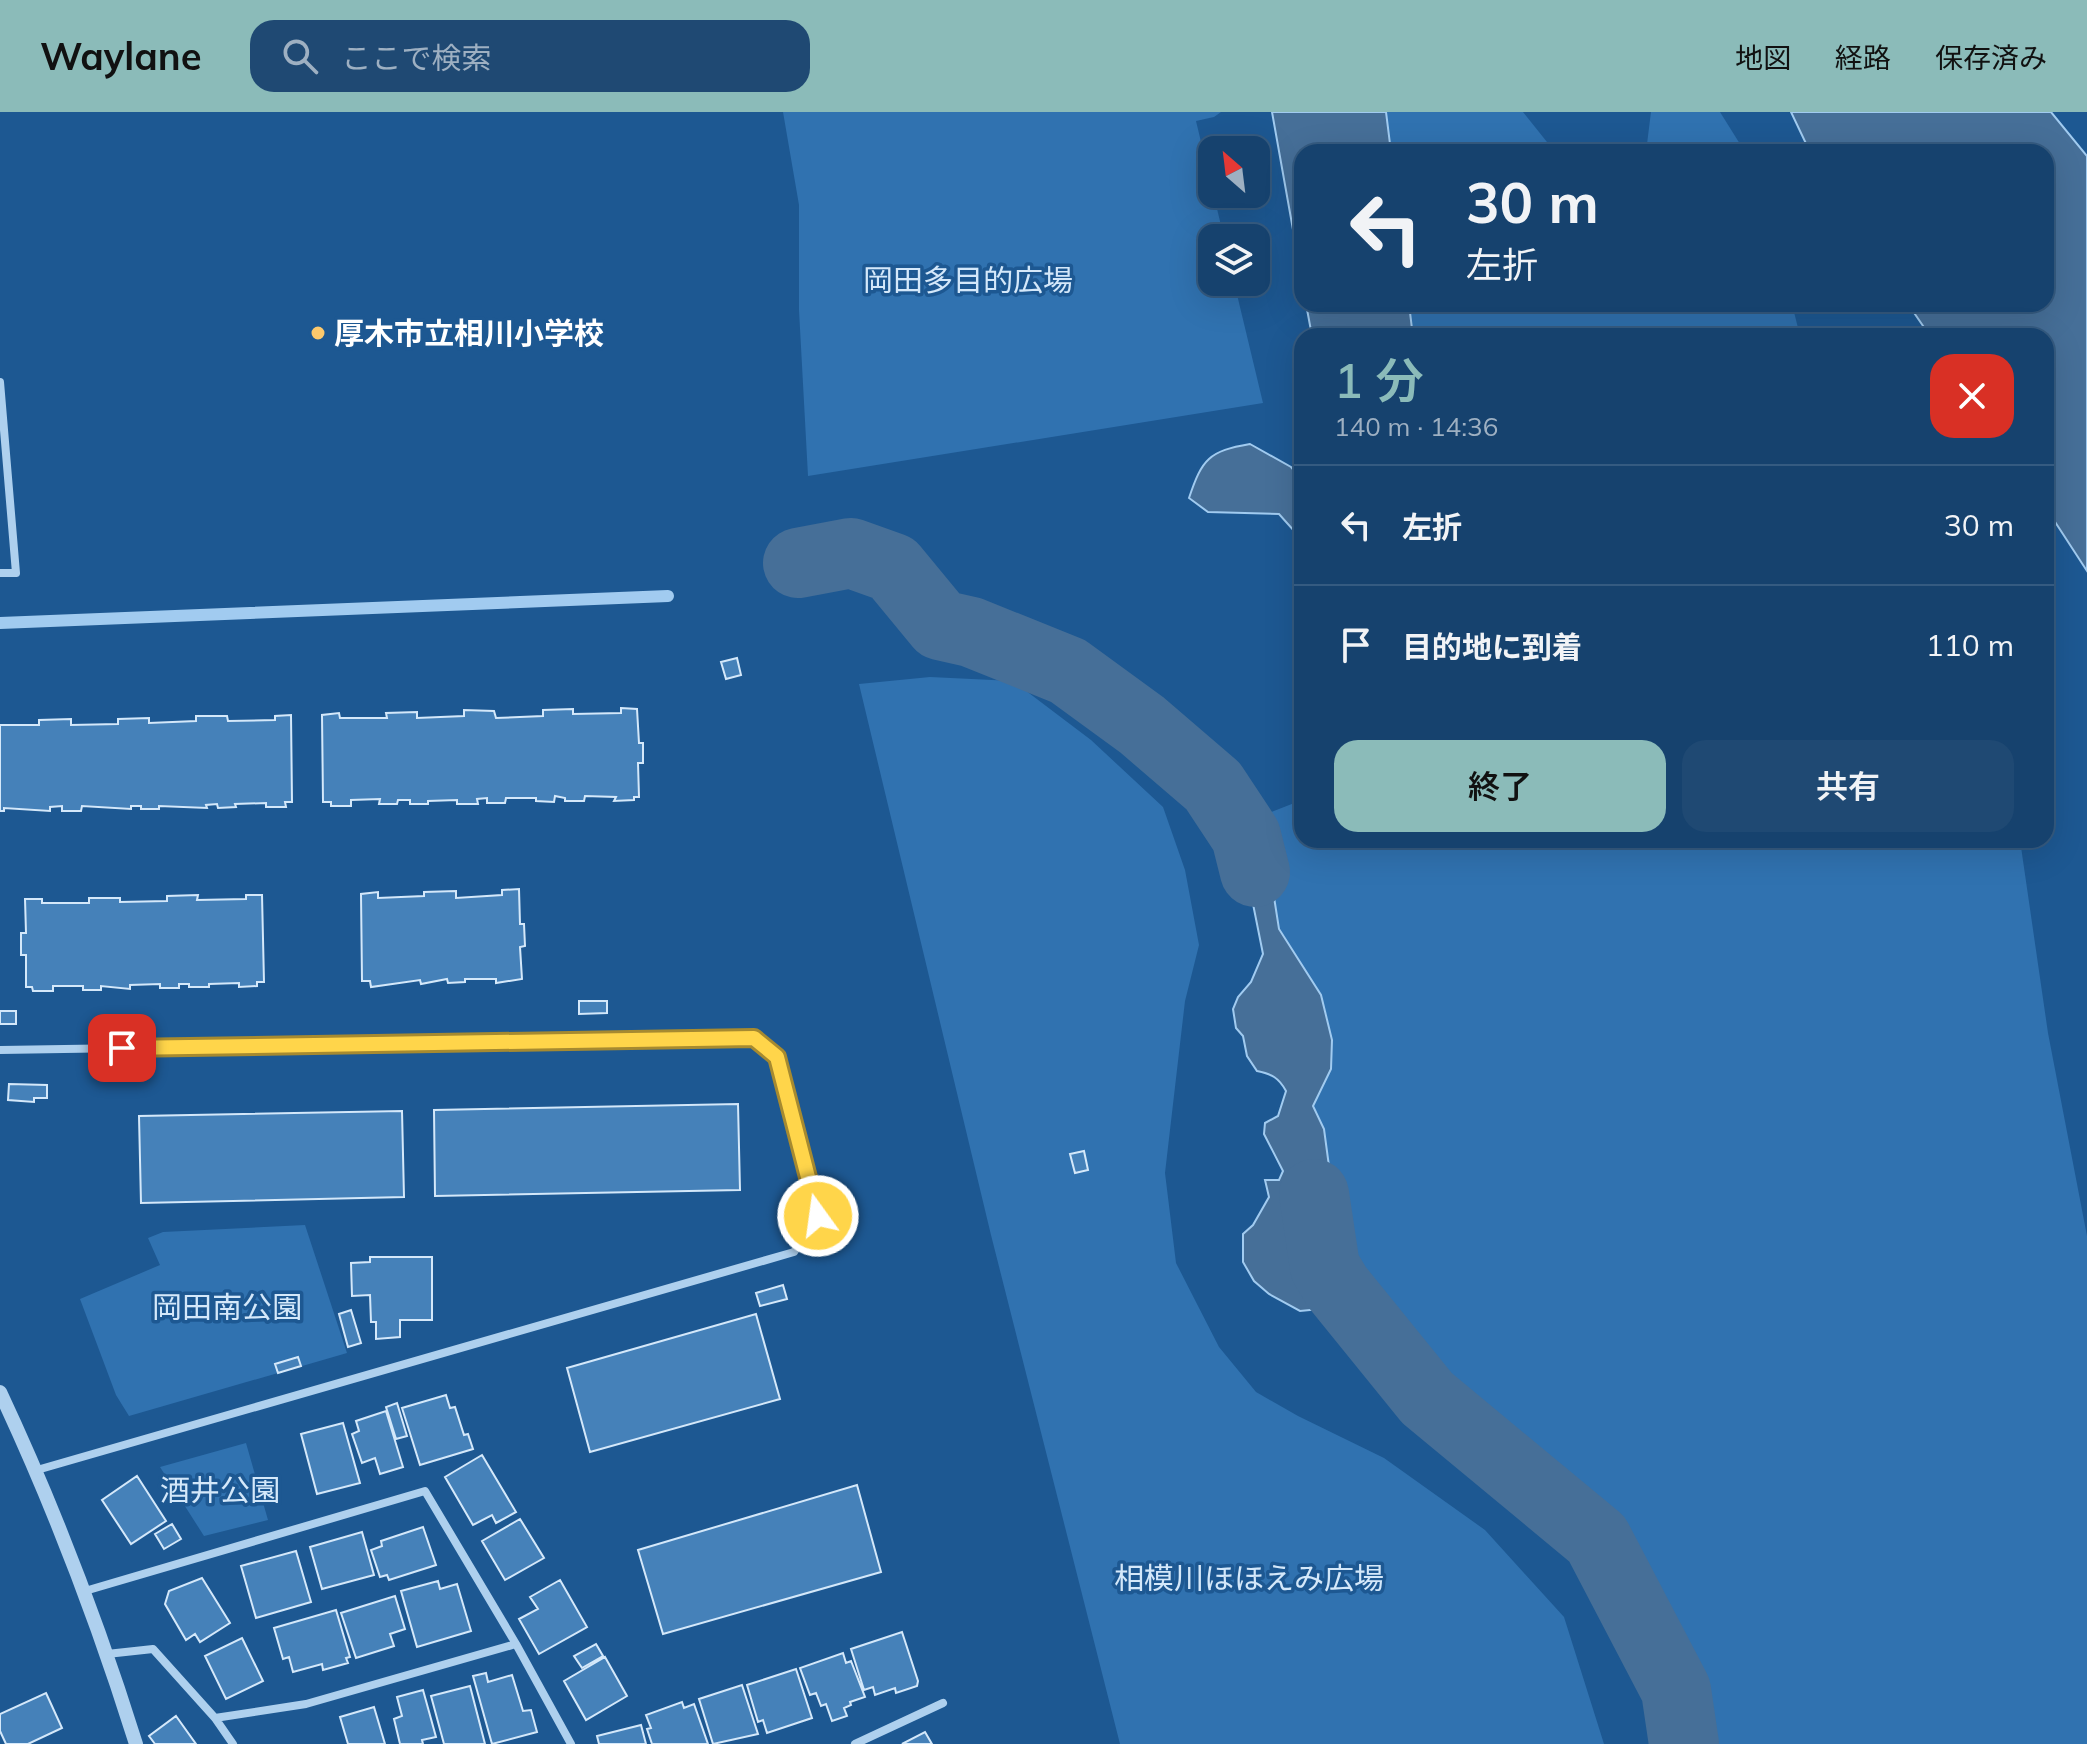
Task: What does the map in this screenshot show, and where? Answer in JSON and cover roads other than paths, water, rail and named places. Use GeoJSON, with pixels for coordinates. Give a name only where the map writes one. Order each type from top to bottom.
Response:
{"type":"FeatureCollection","features":[{"type":"Feature","properties":{"kind":"street"},"geometry":{"type":"LineString","coordinates":[[0,382],[16,573],[0,573]]}},
{"type":"Feature","properties":{"kind":"street"},"geometry":{"type":"LineString","coordinates":[[0,1050],[754,1038],[777,1057],[818,1216],[794,1252],[37,1470]]}},
{"type":"Feature","properties":{"kind":"street"},"geometry":{"type":"LineString","coordinates":[[0,1392],[37,1470],[85,1591],[136,1744]]}},
{"type":"Feature","properties":{"kind":"street"},"geometry":{"type":"LineString","coordinates":[[85,1591],[425,1491],[571,1744]]}},
{"type":"Feature","properties":{"kind":"street"},"geometry":{"type":"LineString","coordinates":[[215,1718],[306,1704],[516,1644]]}},
{"type":"Feature","properties":{"kind":"street"},"geometry":{"type":"LineString","coordinates":[[107,1654],[153,1649],[215,1718],[233,1744]]}},
{"type":"Feature","properties":{"kind":"street"},"geometry":{"type":"LineString","coordinates":[[855,1744],[943,1703]]}},
{"type":"Feature","properties":{"kind":"waterway"},"geometry":{"type":"LineString","coordinates":[[798,563],[851,553],[893,568],[940,625],[971,632],[1068,671],[1142,725],[1213,786],[1246,836],[1255,872]]}},
{"type":"Feature","properties":{"kind":"waterway"},"geometry":{"type":"LineString","coordinates":[[0,623],[668,596]]}},
{"type":"Feature","properties":{"kind":"waterway"},"geometry":{"type":"LineString","coordinates":[[1314,1194],[1325,1267],[1337,1287],[1427,1398],[1597,1539],[1676,1690],[1684,1744]]}},
{"type":"Feature","properties":{"kind":"place","name":"厚木市立相川小学校"},"geometry":{"type":"Point","coordinates":[318,333]}},
{"type":"Feature","properties":{"kind":"park label","name":"岡田多目的広場"},"geometry":{"type":"Point","coordinates":[968,280]}},
{"type":"Feature","properties":{"kind":"park label","name":"岡田南公園"},"geometry":{"type":"Point","coordinates":[227,1307]}},
{"type":"Feature","properties":{"kind":"park label","name":"酒井公園"},"geometry":{"type":"Point","coordinates":[220,1490]}},
{"type":"Feature","properties":{"kind":"park label","name":"相模川ほほえみ広場"},"geometry":{"type":"Point","coordinates":[1249,1578]}}]}
